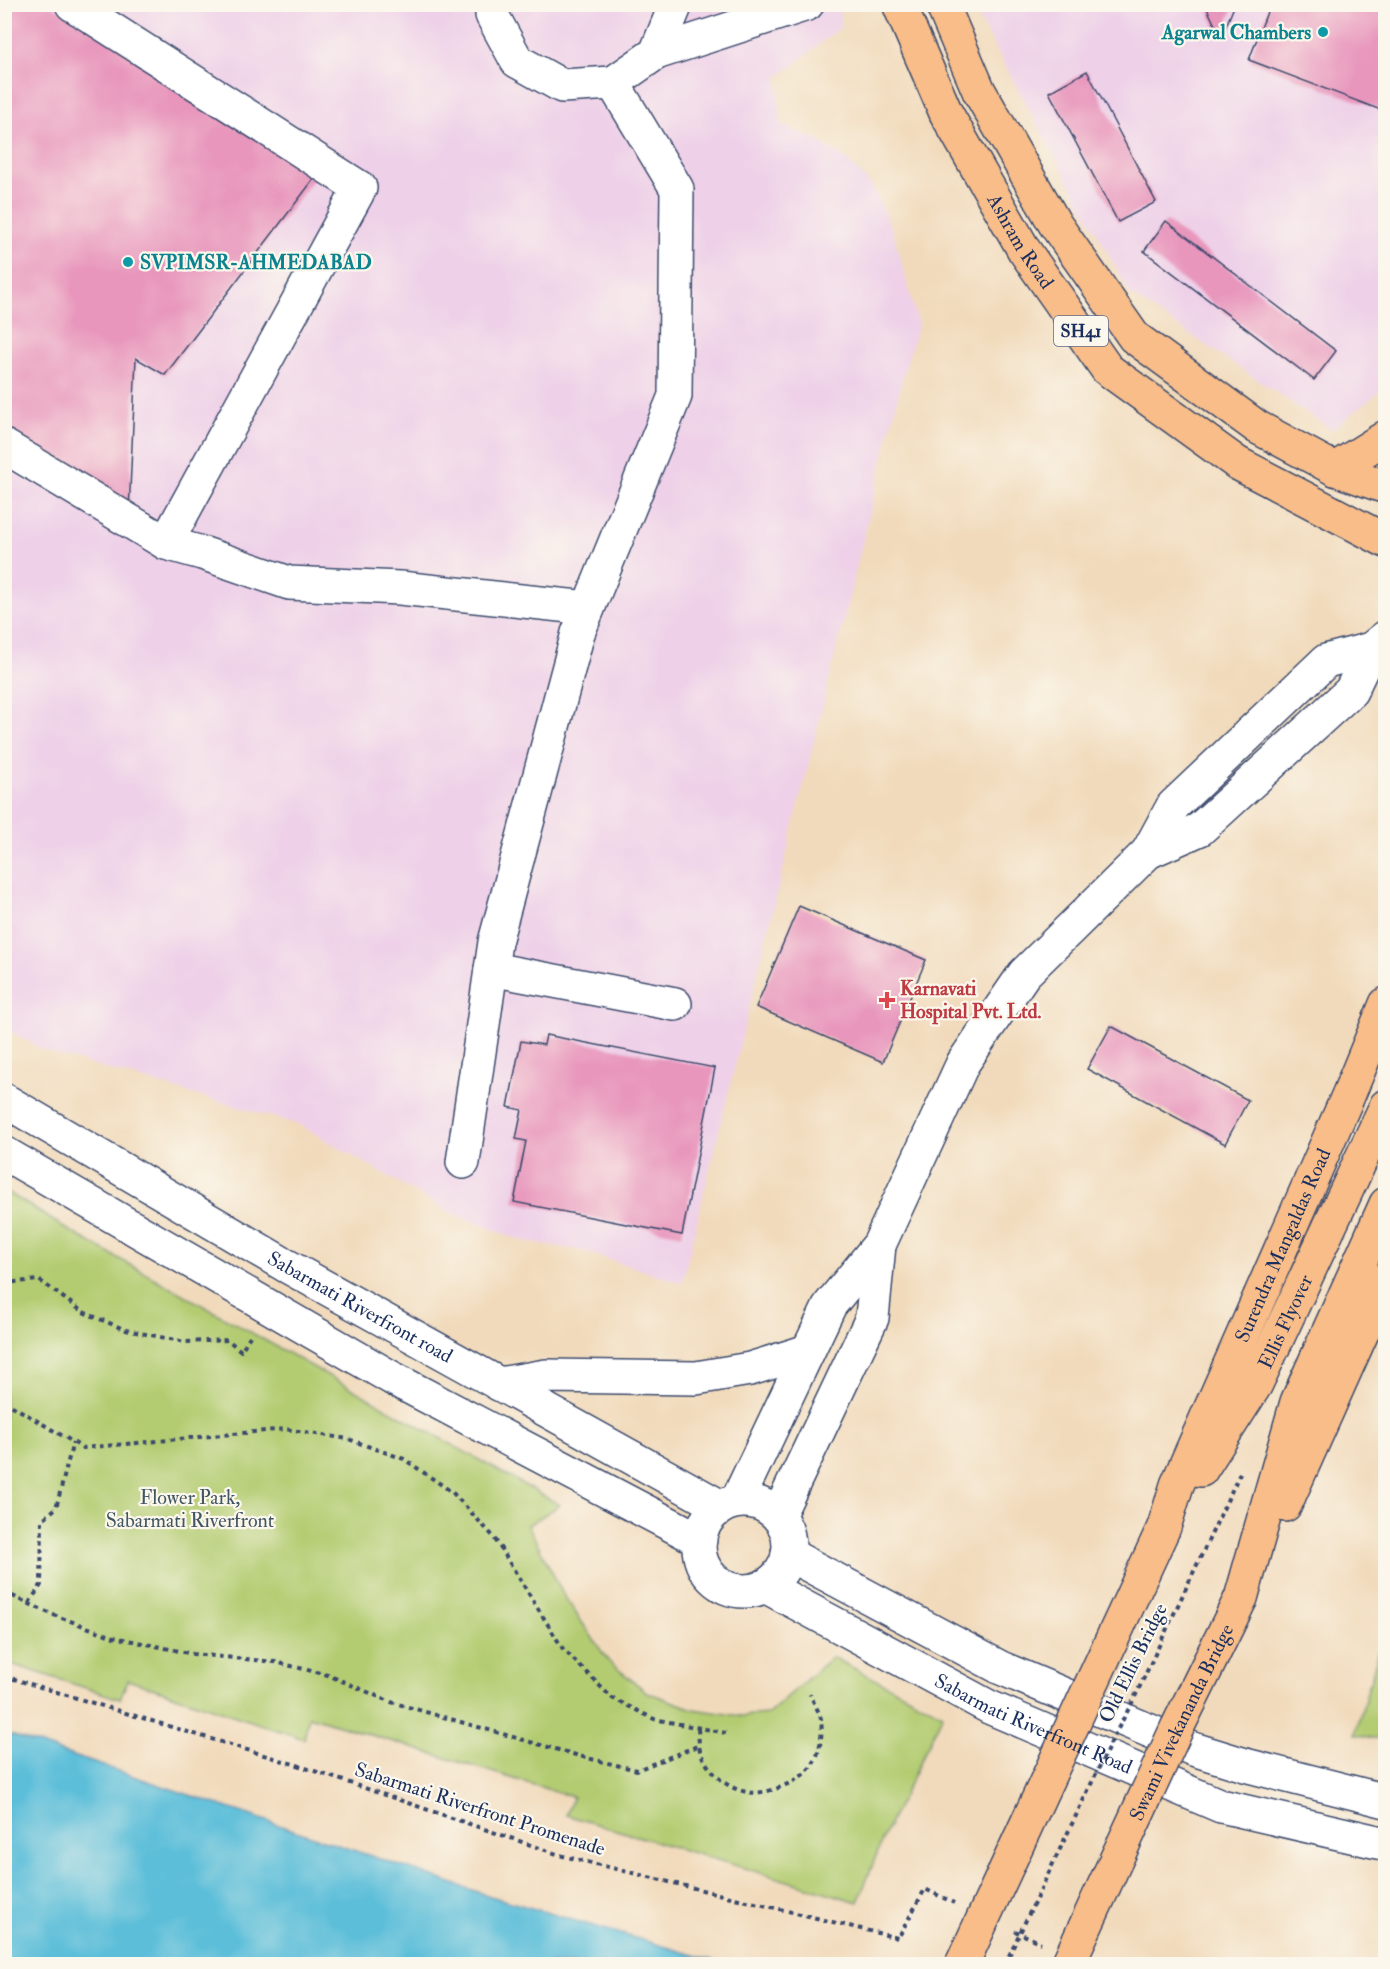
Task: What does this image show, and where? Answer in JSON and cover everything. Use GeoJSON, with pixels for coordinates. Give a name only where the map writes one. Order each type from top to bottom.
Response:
{"type":"FeatureCollection","features":[{"type":"Feature","properties":{"kind":"main road","name":"Ashram Road"},"geometry":{"type":"LineString","coordinates":[[899,4],[946,113],[1024,250],[1107,369],[1237,463],[1386,541]]}},
{"type":"Feature","properties":{"kind":"main road","name":"Ashram Road"},"geometry":{"type":"LineString","coordinates":[[942,4],[979,91],[1055,224],[1134,337],[1257,427],[1335,469],[1386,487]]}},
{"type":"Feature","properties":{"kind":"main road"},"geometry":{"type":"LineString","coordinates":[[1335,469],[1386,437]]}},
{"type":"Feature","properties":{"kind":"main road","name":"Surendra Mangaldas Road"},"geometry":{"type":"LineString","coordinates":[[1164,1527],[1177,1485],[1348,1096],[1386,1004]]}},
{"type":"Feature","properties":{"kind":"main road","name":"Ellis Flyover"},"geometry":{"type":"LineString","coordinates":[[1164,1527],[1256,1384],[1386,1106]]}},
{"type":"Feature","properties":{"kind":"main road"},"geometry":{"type":"LineString","coordinates":[[1241,1598],[1297,1402],[1386,1204]]}},
{"type":"Feature","properties":{"kind":"main road","name":"Swami Vivekananda Bridge"},"geometry":{"type":"LineString","coordinates":[[1056,1954],[1177,1728],[1241,1598],[1386,1279]]}},
{"type":"Feature","properties":{"kind":"main road"},"geometry":{"type":"LineString","coordinates":[[962,1965],[1164,1527]]}},
{"type":"Feature","properties":{"kind":"street"},"geometry":{"type":"LineString","coordinates":[[72,4],[360,188],[166,543]]}},
{"type":"Feature","properties":{"kind":"street"},"geometry":{"type":"LineString","coordinates":[[493,4],[492,15],[517,61],[562,86],[613,83],[656,53],[807,4]]}},
{"type":"Feature","properties":{"kind":"street"},"geometry":{"type":"LineString","coordinates":[[656,53],[676,4]]}},
{"type":"Feature","properties":{"kind":"street"},"geometry":{"type":"LineString","coordinates":[[463,1162],[495,942],[578,633],[675,396],[677,189],[613,83]]}},
{"type":"Feature","properties":{"kind":"street"},"geometry":{"type":"LineString","coordinates":[[4,446],[166,543],[289,583],[400,588],[588,608]]}},
{"type":"Feature","properties":{"kind":"street"},"geometry":{"type":"LineString","coordinates":[[729,1504],[747,1500],[762,1504],[778,1516],[784,1524],[789,1538],[788,1554],[777,1577],[765,1586],[738,1591],[712,1578],[704,1566],[699,1550],[700,1535],[707,1521],[729,1504],[830,1305],[879,1245],[963,1063],[1024,974],[1148,852],[1200,829],[1351,691],[1378,643]]}},
{"type":"Feature","properties":{"kind":"street"},"geometry":{"type":"LineString","coordinates":[[491,969],[675,1004]]}},
{"type":"Feature","properties":{"kind":"street","name":"Sabarmati Riverfront road"},"geometry":{"type":"LineString","coordinates":[[4,1100],[285,1265],[499,1384],[729,1504]]}},
{"type":"Feature","properties":{"kind":"street"},"geometry":{"type":"LineString","coordinates":[[4,1153],[392,1378],[700,1540]]}},
{"type":"Feature","properties":{"kind":"street"},"geometry":{"type":"LineString","coordinates":[[778,1516],[872,1318],[879,1245]]}},
{"type":"Feature","properties":{"kind":"street"},"geometry":{"type":"LineString","coordinates":[[262,1303],[285,1265]]}},
{"type":"Feature","properties":{"kind":"street"},"geometry":{"type":"LineString","coordinates":[[499,1384],[546,1376],[696,1378],[750,1369],[808,1351]]}},
{"type":"Feature","properties":{"kind":"street","name":"Sabarmati Riverfront Road"},"geometry":{"type":"LineString","coordinates":[[788,1554],[1000,1668],[1193,1749],[1245,1765],[1386,1800]]}},
{"type":"Feature","properties":{"kind":"street","name":"Sabarmati Riverfront Road"},"geometry":{"type":"LineString","coordinates":[[765,1586],[989,1707],[1221,1806],[1386,1844]]}},
{"type":"Feature","properties":{"kind":"path"},"geometry":{"type":"LineString","coordinates":[[4,1283],[39,1280],[83,1312],[126,1330],[185,1342],[228,1340],[241,1351],[252,1333]]}},
{"type":"Feature","properties":{"kind":"path"},"geometry":{"type":"LineString","coordinates":[[4,1401],[83,1448],[286,1429],[348,1439],[404,1459],[452,1492],[493,1536],[563,1649],[612,1698],[654,1719],[726,1733]]}},
{"type":"Feature","properties":{"kind":"path"},"geometry":{"type":"LineString","coordinates":[[29,1603],[41,1585],[42,1520],[56,1508],[72,1442]]}},
{"type":"Feature","properties":{"kind":"path","name":"Old Ellis Bridge"},"geometry":{"type":"LineString","coordinates":[[1005,1965],[1241,1471]]}},
{"type":"Feature","properties":{"kind":"path"},"geometry":{"type":"LineString","coordinates":[[4,1592],[51,1614],[114,1637],[192,1654],[274,1662],[328,1675],[391,1702],[583,1757],[637,1770],[700,1745]]}},
{"type":"Feature","properties":{"kind":"path","name":"Sabarmati Riverfront Promenade"},"geometry":{"type":"LineString","coordinates":[[4,1676],[300,1766],[563,1856],[898,1938],[925,1890],[957,1905]]}},
{"type":"Feature","properties":{"kind":"path"},"geometry":{"type":"LineString","coordinates":[[698,1729],[701,1754],[714,1773],[729,1786],[749,1793],[772,1790],[793,1781],[812,1765],[820,1744],[821,1720],[810,1694]]}},
{"type":"Feature","properties":{"kind":"path"},"geometry":{"type":"LineString","coordinates":[[1012,1929],[1056,1954]]}},
{"type":"Feature","properties":{"kind":"shaded area"},"geometry":{"type":"Polygon","coordinates":[[[5,5],[839,5],[841,27],[777,78],[781,124],[815,139],[847,160],[872,186],[893,232],[918,324],[904,372],[682,1283],[583,1251],[520,1240],[451,1213],[300,1125],[47,1052],[5,1028],[5,5]]]}},
{"type":"Feature","properties":{"kind":"shaded area"},"geometry":{"type":"Polygon","coordinates":[[[975,5],[1385,5],[1385,387],[1332,430],[1131,295],[980,20],[975,5]]]}},
{"type":"Feature","properties":{"kind":"green space","name":"Flower Park, Sabarmati Riverfront"},"geometry":{"type":"Polygon","coordinates":[[[4,1190],[73,1233],[560,1505],[528,1525],[564,1596],[609,1662],[647,1692],[693,1709],[741,1716],[768,1714],[832,1657],[943,1714],[885,1833],[858,1902],[566,1815],[573,1797],[309,1716],[304,1739],[128,1680],[120,1699],[5,1662],[4,1190]]]}},
{"type":"Feature","properties":{"kind":"green space"},"geometry":{"type":"Polygon","coordinates":[[[1385,1630],[1385,1741],[1355,1734],[1385,1630]]]}},
{"type":"Feature","properties":{"kind":"water"},"geometry":{"type":"Polygon","coordinates":[[[5,1733],[490,1896],[725,1964],[5,1964],[5,1733]]]}},
{"type":"Feature","properties":{"kind":"building","name":"SVPIMSR-AHMEDABAD"},"geometry":{"type":"Polygon","coordinates":[[[4,4],[50,4],[323,167],[165,375],[136,358],[129,512],[4,434],[4,4]]]}},
{"type":"Feature","properties":{"kind":"building"},"geometry":{"type":"Polygon","coordinates":[[[1205,4],[1235,4],[1221,38],[1205,4]]]}},
{"type":"Feature","properties":{"kind":"building","name":"Agarwal Chambers"},"geometry":{"type":"Polygon","coordinates":[[[1270,4],[1386,4],[1386,112],[1249,60],[1270,4]]]}},
{"type":"Feature","properties":{"kind":"building"},"geometry":{"type":"Polygon","coordinates":[[[1087,71],[1156,202],[1118,222],[1049,92],[1087,71]]]}},
{"type":"Feature","properties":{"kind":"building"},"geometry":{"type":"Polygon","coordinates":[[[1166,221],[1336,351],[1314,380],[1144,251],[1166,221]]]}},
{"type":"Feature","properties":{"kind":"building"},"geometry":{"type":"Polygon","coordinates":[[[799,906],[926,960],[883,1062],[756,1007],[799,906]]]}},
{"type":"Feature","properties":{"kind":"building"},"geometry":{"type":"Polygon","coordinates":[[[1111,1026],[1248,1100],[1225,1144],[1087,1069],[1111,1026]]]}},
{"type":"Feature","properties":{"kind":"building"},"geometry":{"type":"Polygon","coordinates":[[[546,1035],[715,1068],[682,1235],[514,1202],[526,1141],[516,1139],[522,1110],[508,1107],[521,1041],[544,1045],[546,1035]]]}},
{"type":"Feature","properties":{"kind":"place","name":"Agarwal Chambers"},"geometry":{"type":"Point","coordinates":[1323,32]}},
{"type":"Feature","properties":{"kind":"place","name":"SVPIMSR-AHMEDABAD"},"geometry":{"type":"Point","coordinates":[128,262]}},
{"type":"Feature","properties":{"kind":"place","name":"Karnavati Hospital Pvt. Ltd."},"geometry":{"type":"Point","coordinates":[887,1000]}}]}
